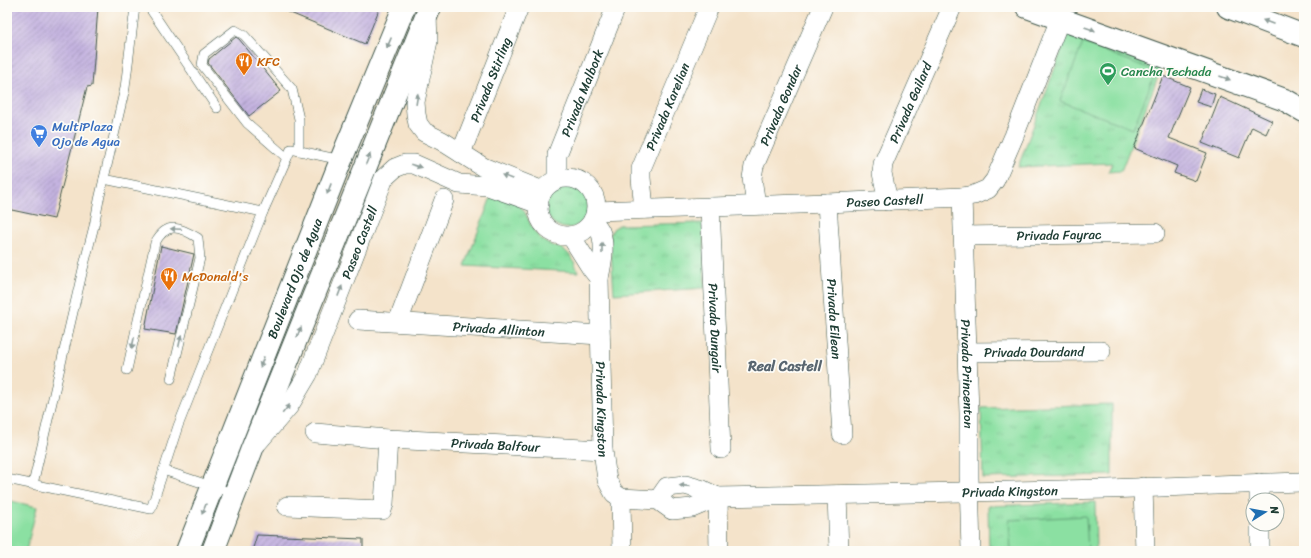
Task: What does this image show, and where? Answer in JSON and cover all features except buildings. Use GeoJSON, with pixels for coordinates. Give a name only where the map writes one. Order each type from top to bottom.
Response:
{"type":"FeatureCollection","features":[{"type":"Feature","properties":{"kind":"main road","name":"Boulevard Ojo de Agua"},"geometry":{"type":"LineString","coordinates":[[188,551],[341,160],[404,7]]}},
{"type":"Feature","properties":{"kind":"main road"},"geometry":{"type":"LineString","coordinates":[[1027,7],[1060,13],[1285,100],[1304,111]]}},
{"type":"Feature","properties":{"kind":"main road"},"geometry":{"type":"LineString","coordinates":[[1228,7],[1304,36]]}},
{"type":"Feature","properties":{"kind":"main road","name":"Boulevard Ojo de Agua"},"geometry":{"type":"LineString","coordinates":[[213,551],[252,449],[428,10]]}},
{"type":"Feature","properties":{"kind":"street","name":"Privada Stirling"},"geometry":{"type":"LineString","coordinates":[[461,153],[519,7]]}},
{"type":"Feature","properties":{"kind":"street","name":"Privada Malbork"},"geometry":{"type":"LineString","coordinates":[[546,192],[557,155],[616,7]]}},
{"type":"Feature","properties":{"kind":"street","name":"Privada Karelian"},"geometry":{"type":"LineString","coordinates":[[644,209],[641,169],[709,7]]}},
{"type":"Feature","properties":{"kind":"street","name":"Privada Gondar"},"geometry":{"type":"LineString","coordinates":[[756,205],[752,178],[754,166],[823,7]]}},
{"type":"Feature","properties":{"kind":"street","name":"Privada Gailard"},"geometry":{"type":"LineString","coordinates":[[888,201],[882,173],[883,164],[952,7]]}},
{"type":"Feature","properties":{"kind":"street"},"geometry":{"type":"LineString","coordinates":[[428,10],[428,41],[416,102],[418,124],[424,132],[442,141],[483,167],[546,192]]}},
{"type":"Feature","properties":{"kind":"street","name":"Paseo Castell"},"geometry":{"type":"LineString","coordinates":[[595,216],[644,209],[888,201],[962,197],[974,195],[988,189],[995,180],[1014,136],[1060,13]]}},
{"type":"Feature","properties":{"kind":"street","name":"Paseo Castell"},"geometry":{"type":"LineString","coordinates":[[252,449],[289,406],[308,374],[384,178],[395,168],[405,164],[414,164],[459,184],[546,192]]}},
{"type":"Feature","properties":{"kind":"street"},"geometry":{"type":"LineString","coordinates":[[567,178],[572,178],[586,184],[592,192],[596,201],[595,216],[587,228],[580,233],[571,236],[563,236],[550,230],[543,223],[539,214],[546,192],[567,178]]}},
{"type":"Feature","properties":{"kind":"street","name":"Privada Princenton"},"geometry":{"type":"LineString","coordinates":[[962,197],[968,352],[969,492],[972,551]]}},
{"type":"Feature","properties":{"kind":"street"},"geometry":{"type":"LineString","coordinates":[[398,322],[444,200]]}},
{"type":"Feature","properties":{"kind":"street","name":"Privada Eilean"},"geometry":{"type":"LineString","coordinates":[[827,203],[842,434]]}},
{"type":"Feature","properties":{"kind":"street","name":"Privada Dungair"},"geometry":{"type":"LineString","coordinates":[[710,207],[721,449]]}},
{"type":"Feature","properties":{"kind":"street","name":"Privada Kingston"},"geometry":{"type":"LineString","coordinates":[[595,216],[602,240],[602,264],[599,278],[603,450],[607,480],[614,493],[621,498],[658,500],[667,487],[685,485],[703,490],[718,497],[1143,487],[1259,492],[1301,482]]}},
{"type":"Feature","properties":{"kind":"street","name":"Privada Fayrac"},"geometry":{"type":"LineString","coordinates":[[964,236],[1154,233]]}},
{"type":"Feature","properties":{"kind":"street"},"geometry":{"type":"LineString","coordinates":[[571,236],[599,278]]}},
{"type":"Feature","properties":{"kind":"street","name":"Privada Allinton"},"geometry":{"type":"LineString","coordinates":[[358,320],[600,335]]}},
{"type":"Feature","properties":{"kind":"street","name":"Privada Dourdand"},"geometry":{"type":"LineString","coordinates":[[968,352],[1101,351]]}},
{"type":"Feature","properties":{"kind":"street","name":"Privada Balfour"},"geometry":{"type":"LineString","coordinates":[[315,433],[388,439],[603,450]]}},
{"type":"Feature","properties":{"kind":"street"},"geometry":{"type":"LineString","coordinates":[[287,506],[382,510],[384,504],[388,439]]}},
{"type":"Feature","properties":{"kind":"street"},"geometry":{"type":"LineString","coordinates":[[1143,487],[1145,551]]}},
{"type":"Feature","properties":{"kind":"street"},"geometry":{"type":"LineString","coordinates":[[837,495],[839,551]]}},
{"type":"Feature","properties":{"kind":"street"},"geometry":{"type":"LineString","coordinates":[[718,497],[719,551]]}},
{"type":"Feature","properties":{"kind":"street"},"geometry":{"type":"LineString","coordinates":[[621,498],[622,551]]}},
{"type":"Feature","properties":{"kind":"street"},"geometry":{"type":"LineString","coordinates":[[1260,532],[1260,551]]}},
{"type":"Feature","properties":{"kind":"lane"},"geometry":{"type":"LineString","coordinates":[[33,484],[125,88],[135,7]]}},
{"type":"Feature","properties":{"kind":"lane"},"geometry":{"type":"LineString","coordinates":[[149,7],[217,108]]}},
{"type":"Feature","properties":{"kind":"lane"},"geometry":{"type":"LineString","coordinates":[[287,158],[247,123],[202,65],[204,54],[235,30],[244,35],[292,89],[299,119],[299,151]]}},
{"type":"Feature","properties":{"kind":"lane"},"geometry":{"type":"LineString","coordinates":[[7,479],[151,509],[178,426],[263,212],[291,149],[341,160]]}},
{"type":"Feature","properties":{"kind":"lane"},"geometry":{"type":"LineString","coordinates":[[104,179],[263,212]]}},
{"type":"Feature","properties":{"kind":"lane"},"geometry":{"type":"LineString","coordinates":[[127,370],[155,243],[160,235],[171,228],[185,230],[198,238],[200,258],[171,379]]}},
{"type":"Feature","properties":{"kind":"lane"},"geometry":{"type":"LineString","coordinates":[[163,470],[235,494]]}},
{"type":"Feature","properties":{"kind":"green space"},"geometry":{"type":"Polygon","coordinates":[[[1068,33],[1161,69],[1121,171],[1108,172],[1112,163],[1018,167],[1068,33]]]}},
{"type":"Feature","properties":{"kind":"green space","name":"Cancha Techada"},"geometry":{"type":"Polygon","coordinates":[[[1083,43],[1156,71],[1133,129],[1060,101],[1083,43]]]}},
{"type":"Feature","properties":{"kind":"green space"},"geometry":{"type":"Polygon","coordinates":[[[563,186],[571,186],[582,192],[588,203],[588,211],[582,222],[571,228],[563,228],[552,222],[546,211],[546,203],[552,192],[563,186]]]}},
{"type":"Feature","properties":{"kind":"green space"},"geometry":{"type":"Polygon","coordinates":[[[491,197],[510,201],[520,206],[525,212],[537,235],[543,241],[564,250],[574,261],[578,272],[465,266],[491,197]]]}},
{"type":"Feature","properties":{"kind":"green space"},"geometry":{"type":"Polygon","coordinates":[[[703,223],[705,288],[614,294],[610,236],[613,229],[619,225],[703,223]]]}},
{"type":"Feature","properties":{"kind":"green space"},"geometry":{"type":"Polygon","coordinates":[[[1112,404],[1112,475],[983,478],[981,408],[1112,404]]]}},
{"type":"Feature","properties":{"kind":"green space"},"geometry":{"type":"Polygon","coordinates":[[[7,500],[37,507],[26,551],[7,551],[7,500]]]}},
{"type":"Feature","properties":{"kind":"green space"},"geometry":{"type":"Polygon","coordinates":[[[1095,502],[1096,551],[989,551],[988,506],[1095,502]]]}},
{"type":"Feature","properties":{"kind":"green space"},"geometry":{"type":"Polygon","coordinates":[[[1086,516],[1088,551],[1011,551],[1009,520],[1086,516]]]}},
{"type":"Feature","properties":{"kind":"place","name":"KFC"},"geometry":{"type":"Point","coordinates":[244,76]}},
{"type":"Feature","properties":{"kind":"place","name":"Cancha Techada"},"geometry":{"type":"Point","coordinates":[1108,86]}},
{"type":"Feature","properties":{"kind":"place","name":"MultiPlaza Ojo de Agua"},"geometry":{"type":"Point","coordinates":[39,148]}},
{"type":"Feature","properties":{"kind":"place","name":"McDonald's"},"geometry":{"type":"Point","coordinates":[169,291]}},
{"type":"Feature","properties":{"kind":"district","name":"Real Castell"},"geometry":{"type":"Point","coordinates":[785,366]}}]}
